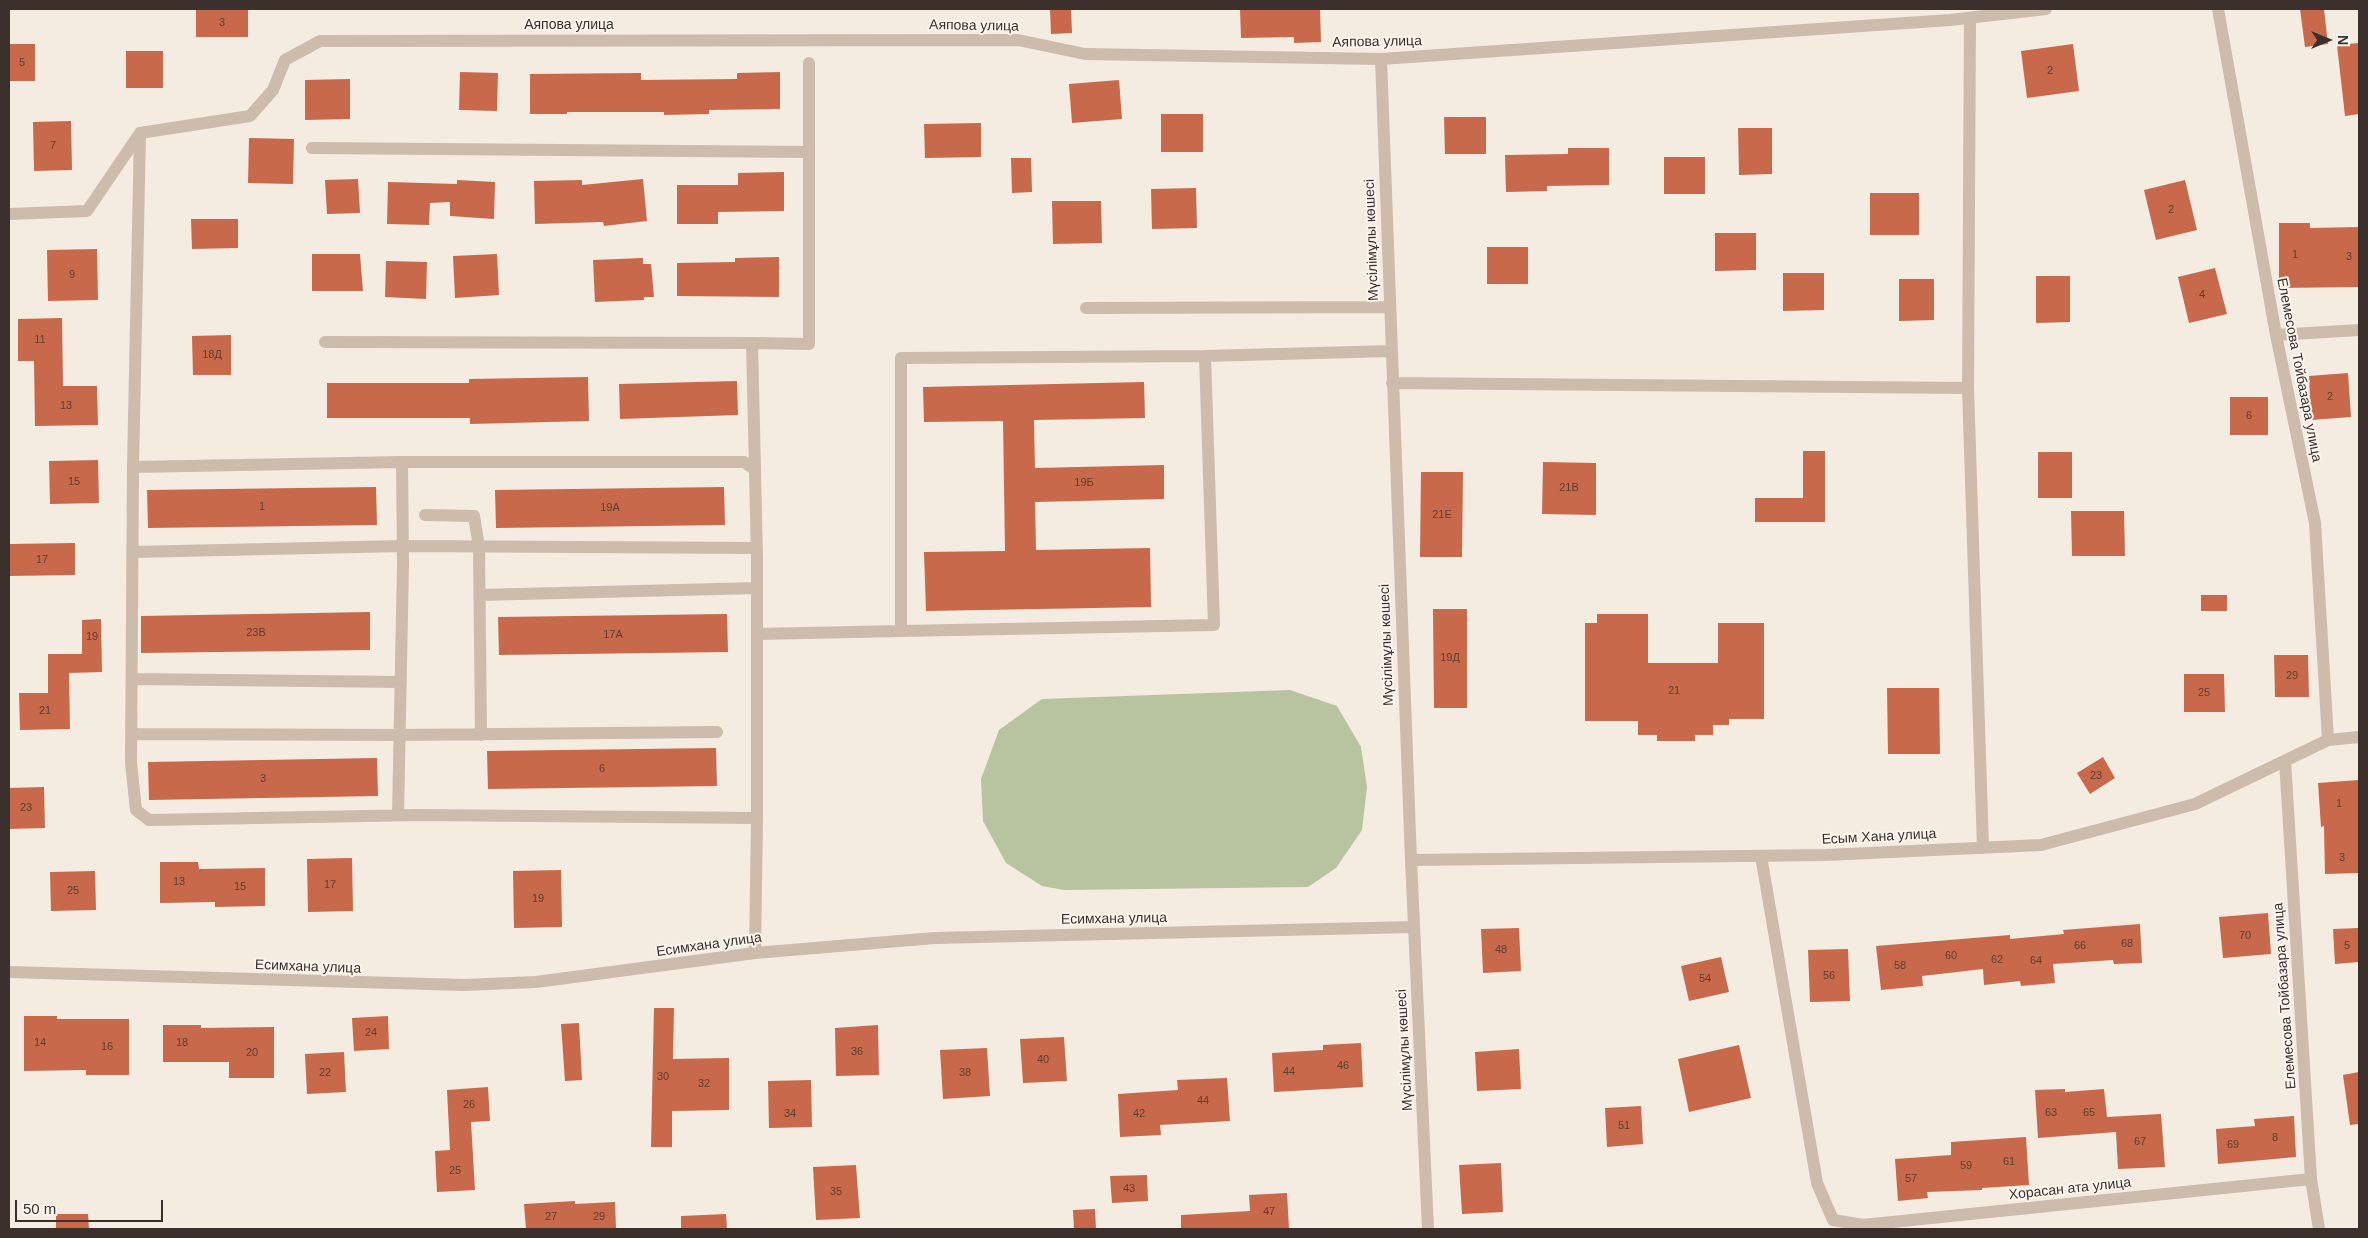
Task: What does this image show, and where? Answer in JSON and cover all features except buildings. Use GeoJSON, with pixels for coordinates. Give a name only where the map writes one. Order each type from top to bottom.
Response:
{"type":"FeatureCollection","features":[{"type":"Feature","properties":{"kind":"street","name":"Аяпова улица"},"geometry":{"type":"LineString","coordinates":[[140,133],[250,116],[273,90],[285,60],[320,41],[1018,40],[1085,54],[1381,59],[1970,18],[2046,9]]}},
{"type":"Feature","properties":{"kind":"street","name":"Елемесова Тойбазара улица"},"geometry":{"type":"LineString","coordinates":[[2218,9],[2276,335],[2315,523],[2328,740]]}},
{"type":"Feature","properties":{"kind":"street"},"geometry":{"type":"LineString","coordinates":[[1970,18],[1968,388],[1984,848]]}},
{"type":"Feature","properties":{"kind":"street","name":"Мүсілімұлы көшесі"},"geometry":{"type":"LineString","coordinates":[[1381,59],[1410,860],[1428,1229]]}},
{"type":"Feature","properties":{"kind":"street"},"geometry":{"type":"LineString","coordinates":[[325,342],[809,344],[809,63]]}},
{"type":"Feature","properties":{"kind":"street"},"geometry":{"type":"LineString","coordinates":[[9,214],[87,211],[140,133]]}},
{"type":"Feature","properties":{"kind":"street"},"geometry":{"type":"LineString","coordinates":[[140,133],[133,467],[131,734],[136,810],[149,820],[398,815],[757,818]]}},
{"type":"Feature","properties":{"kind":"street"},"geometry":{"type":"LineString","coordinates":[[312,148],[809,152]]}},
{"type":"Feature","properties":{"kind":"street"},"geometry":{"type":"LineString","coordinates":[[1086,308],[1389,307]]}},
{"type":"Feature","properties":{"kind":"street"},"geometry":{"type":"LineString","coordinates":[[2276,335],[2359,330]]}},
{"type":"Feature","properties":{"kind":"street"},"geometry":{"type":"LineString","coordinates":[[752,343],[757,548],[755,953]]}},
{"type":"Feature","properties":{"kind":"street"},"geometry":{"type":"LineString","coordinates":[[902,631],[902,358],[1205,356],[1391,351]]}},
{"type":"Feature","properties":{"kind":"street"},"geometry":{"type":"LineString","coordinates":[[757,634],[1214,625],[1205,356]]}},
{"type":"Feature","properties":{"kind":"street"},"geometry":{"type":"LineString","coordinates":[[1392,383],[1968,388]]}},
{"type":"Feature","properties":{"kind":"street"},"geometry":{"type":"LineString","coordinates":[[133,467],[402,462],[744,462],[755,470]]}},
{"type":"Feature","properties":{"kind":"street"},"geometry":{"type":"LineString","coordinates":[[398,815],[403,546],[402,462]]}},
{"type":"Feature","properties":{"kind":"street"},"geometry":{"type":"LineString","coordinates":[[425,514],[474,516],[479,547],[481,735]]}},
{"type":"Feature","properties":{"kind":"street"},"geometry":{"type":"LineString","coordinates":[[133,552],[403,546],[757,548]]}},
{"type":"Feature","properties":{"kind":"street"},"geometry":{"type":"LineString","coordinates":[[480,595],[757,588]]}},
{"type":"Feature","properties":{"kind":"street"},"geometry":{"type":"LineString","coordinates":[[132,679],[401,682]]}},
{"type":"Feature","properties":{"kind":"street"},"geometry":{"type":"LineString","coordinates":[[131,734],[481,735],[717,732]]}},
{"type":"Feature","properties":{"kind":"street","name":"Есым Хана улица"},"geometry":{"type":"LineString","coordinates":[[1410,860],[1826,855],[2041,845],[2196,804],[2328,740],[2359,737]]}},
{"type":"Feature","properties":{"kind":"street","name":"Елемесова Тойбазара улица"},"geometry":{"type":"LineString","coordinates":[[2284,761],[2311,1179],[2320,1229]]}},
{"type":"Feature","properties":{"kind":"street","name":"Хорасан ата улица"},"geometry":{"type":"LineString","coordinates":[[1761,856],[1817,1184],[1833,1220],[1863,1225],[2311,1179]]}},
{"type":"Feature","properties":{"kind":"street","name":"Есимхана улица"},"geometry":{"type":"LineString","coordinates":[[9,972],[464,985],[536,982],[755,953],[935,938],[1414,927]]}},
{"type":"Feature","properties":{"kind":"green space"},"geometry":{"type":"Polygon","coordinates":[[[1290,690],[1337,706],[1361,747],[1367,787],[1362,830],[1336,868],[1308,887],[1064,890],[1042,886],[1006,863],[983,821],[981,779],[999,730],[1042,699],[1290,690]]]}}]}
